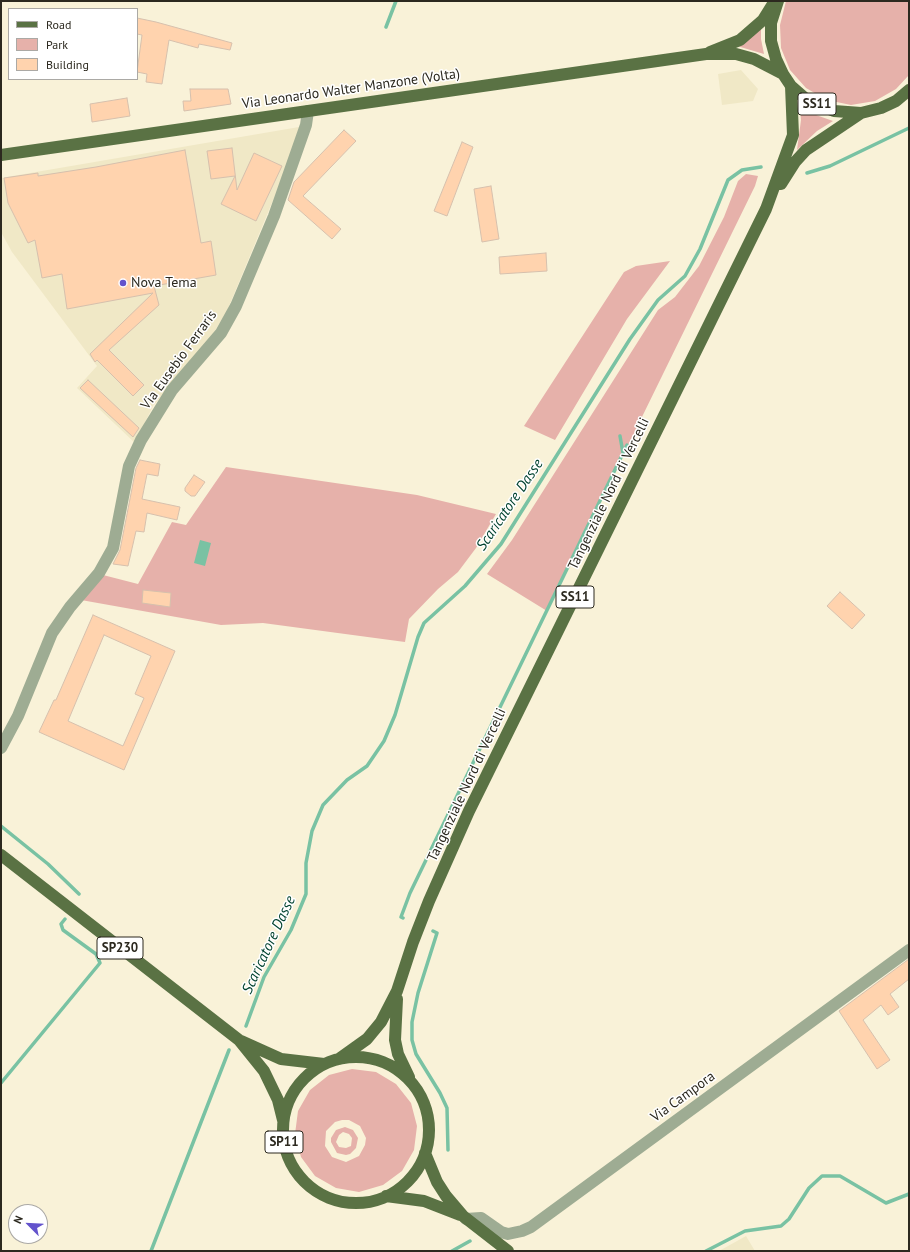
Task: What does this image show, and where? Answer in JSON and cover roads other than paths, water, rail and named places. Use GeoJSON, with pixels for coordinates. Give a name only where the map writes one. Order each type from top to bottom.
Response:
{"type":"FeatureCollection","features":[{"type":"Feature","properties":{"kind":"main road","name":"Via Leonardo Walter Manzone (Volta)"},"geometry":{"type":"LineString","coordinates":[[706,54],[740,40],[763,20],[777,1]]}},
{"type":"Feature","properties":{"kind":"main road","name":"Tangenziale Nord di Vercelli"},"geometry":{"type":"LineString","coordinates":[[777,1],[771,23],[771,40],[776,59],[791,86],[807,100],[834,111],[861,113]]}},
{"type":"Feature","properties":{"kind":"main road","name":"Via Leonardo Walter Manzone (Volta)"},"geometry":{"type":"LineString","coordinates":[[1,155],[706,54],[736,54],[748,57],[783,74]]}},
{"type":"Feature","properties":{"kind":"main road","name":"Tangenziale Nord di Vercelli"},"geometry":{"type":"LineString","coordinates":[[766,209],[793,135],[791,86]]}},
{"type":"Feature","properties":{"kind":"main road","name":"Tangenziale Nord di Vercelli"},"geometry":{"type":"LineString","coordinates":[[339,1059],[355,1049],[372,1033],[381,1022],[397,992],[413,942],[429,901],[469,811],[766,209],[795,162],[806,150],[861,113],[888,104],[909,90]]}},
{"type":"Feature","properties":{"kind":"main road","name":"SP230"},"geometry":{"type":"LineString","coordinates":[[1,855],[239,1040],[264,1071],[278,1100],[283,1123]]}},
{"type":"Feature","properties":{"kind":"main road","name":"Tangenziale Nord di Vercelli"},"geometry":{"type":"LineString","coordinates":[[397,992],[394,1026],[395,1040],[398,1054],[414,1086]]}},
{"type":"Feature","properties":{"kind":"main road","name":"SP230"},"geometry":{"type":"LineString","coordinates":[[239,1040],[281,1059],[324,1064]]}},
{"type":"Feature","properties":{"kind":"main road","name":"SP11"},"geometry":{"type":"LineString","coordinates":[[353,1057],[380,1061],[398,1071],[414,1086],[421,1098],[428,1125],[428,1139],[425,1153],[419,1166],[410,1178],[399,1188],[386,1196],[373,1201],[346,1202],[332,1199],[314,1189],[298,1175],[291,1163],[285,1144],[283,1123],[286,1108],[301,1082],[311,1072],[324,1064],[339,1059],[353,1057]]}},
{"type":"Feature","properties":{"kind":"main road","name":"SP11"},"geometry":{"type":"LineString","coordinates":[[425,1153],[437,1182],[446,1196],[465,1217],[508,1251]]}},
{"type":"Feature","properties":{"kind":"main road","name":"SP11"},"geometry":{"type":"LineString","coordinates":[[386,1196],[424,1201],[465,1217]]}},
{"type":"Feature","properties":{"kind":"street","name":"Via Eusebio Ferraris"},"geometry":{"type":"LineString","coordinates":[[1,748],[18,716],[52,633],[70,606],[99,573],[113,548],[129,466],[141,440],[172,390],[221,333],[236,306],[274,216],[306,125],[308,111]]}},
{"type":"Feature","properties":{"kind":"street","name":"Via Campora"},"geometry":{"type":"LineString","coordinates":[[465,1217],[481,1218],[501,1232],[508,1234],[522,1231],[531,1227],[909,950]]}},
{"type":"Feature","properties":{"kind":"waterway"},"geometry":{"type":"LineString","coordinates":[[386,27],[396,1]]}},
{"type":"Feature","properties":{"kind":"waterway","name":"Scaricatore Dasse"},"geometry":{"type":"LineString","coordinates":[[807,173],[830,166],[909,128]]}},
{"type":"Feature","properties":{"kind":"waterway","name":"Scaricatore Dasse"},"geometry":{"type":"LineString","coordinates":[[246,1026],[264,977],[291,930],[306,894],[306,863],[312,831],[323,805],[347,780],[367,766],[384,741],[395,715],[418,637],[424,623],[465,586],[501,544],[630,339],[658,300],[685,276],[700,249],[728,180],[742,170],[761,167]]}},
{"type":"Feature","properties":{"kind":"waterway"},"geometry":{"type":"LineString","coordinates":[[620,436],[623,453]]}},
{"type":"Feature","properties":{"kind":"waterway"},"geometry":{"type":"LineString","coordinates":[[403,918],[401,917],[410,893],[627,445]]}},
{"type":"Feature","properties":{"kind":"waterway"},"geometry":{"type":"LineString","coordinates":[[1,826],[48,864],[79,894]]}},
{"type":"Feature","properties":{"kind":"waterway"},"geometry":{"type":"LineString","coordinates":[[1,1083],[100,963],[96,954],[63,930],[61,924],[65,919]]}},
{"type":"Feature","properties":{"kind":"waterway"},"geometry":{"type":"LineString","coordinates":[[433,931],[437,933],[418,993],[412,1022],[412,1040],[416,1054],[440,1093],[447,1108],[448,1150]]}},
{"type":"Feature","properties":{"kind":"waterway","name":"Scaricatore Dasse"},"geometry":{"type":"LineString","coordinates":[[151,1251],[229,1050]]}},
{"type":"Feature","properties":{"kind":"waterway"},"geometry":{"type":"LineString","coordinates":[[706,1251],[745,1231],[781,1226],[789,1219],[809,1188],[822,1176],[840,1176],[886,1203],[909,1194]]}},
{"type":"Feature","properties":{"kind":"waterway"},"geometry":{"type":"LineString","coordinates":[[452,1251],[470,1241]]}},
{"type":"Feature","properties":{"kind":"place","name":"Nova Tema"},"geometry":{"type":"Point","coordinates":[123,283]}}]}
